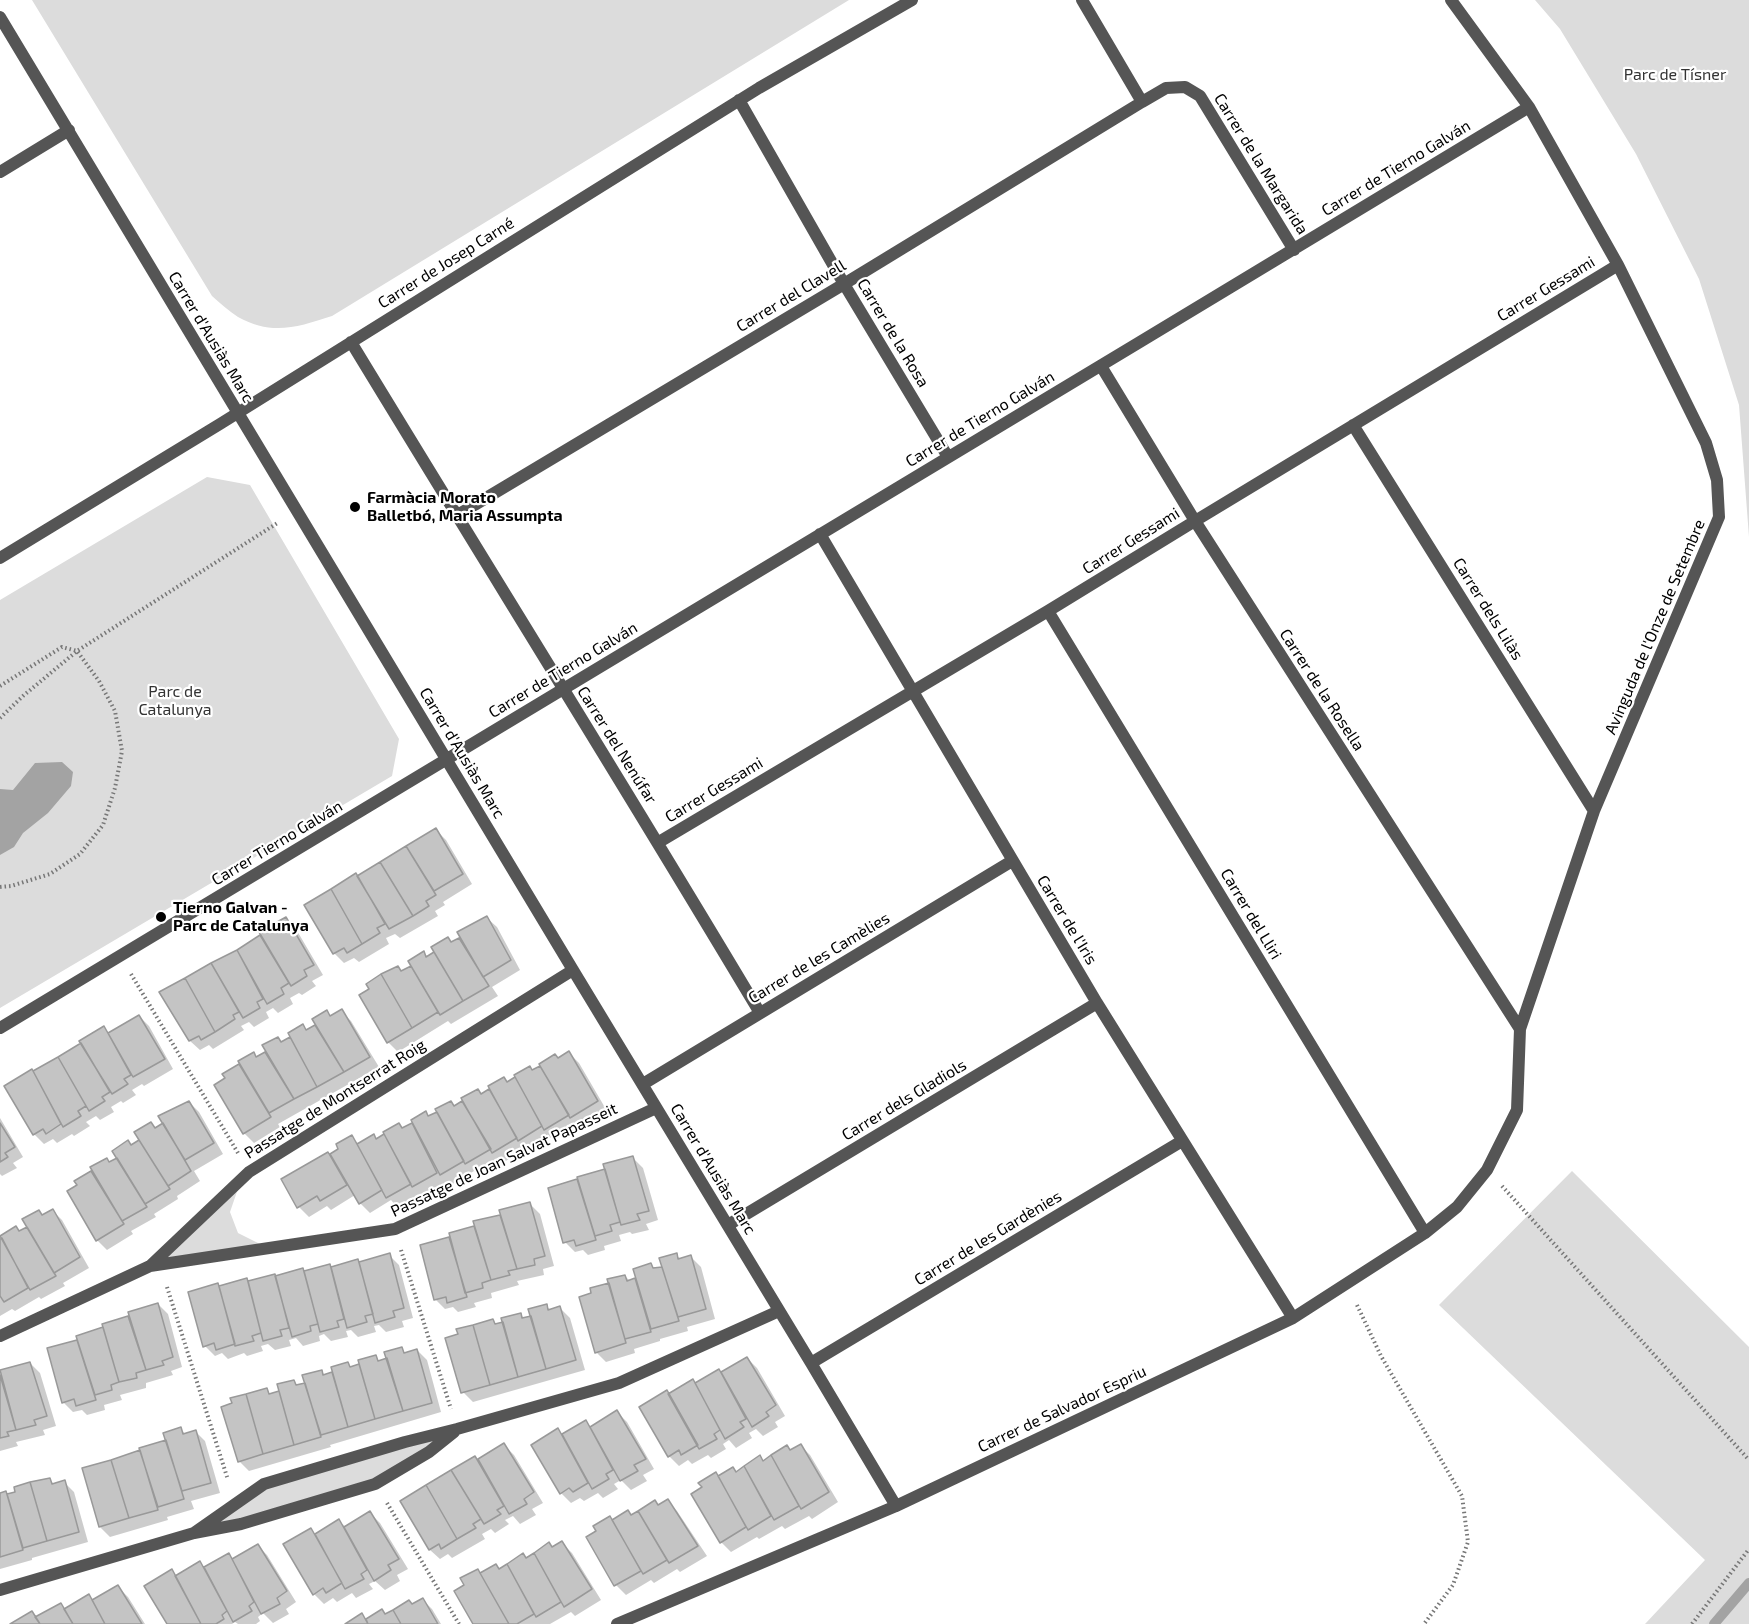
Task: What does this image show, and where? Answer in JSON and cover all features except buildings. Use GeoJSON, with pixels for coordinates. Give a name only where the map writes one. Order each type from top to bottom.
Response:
{"type":"FeatureCollection","features":[{"type":"Feature","properties":{"kind":"street","name":"Carrer de Josep Carné"},"geometry":{"type":"LineString","coordinates":[[0,558],[739,100],[912,0]]}},
{"type":"Feature","properties":{"kind":"street"},"geometry":{"type":"LineString","coordinates":[[1082,0],[1142,102]]}},
{"type":"Feature","properties":{"kind":"street","name":"Avinguda de l'Onze de Setembre"},"geometry":{"type":"LineString","coordinates":[[1451,0],[1529,107],[1618,265],[1706,443],[1717,480],[1719,517],[1594,811],[1520,1029],[1517,1110],[1487,1170]]}},
{"type":"Feature","properties":{"kind":"street","name":"Carrer d'Ausiàs Marc"},"geometry":{"type":"LineString","coordinates":[[0,17],[896,1506]]}},
{"type":"Feature","properties":{"kind":"street","name":"Carrer de la Margarida"},"geometry":{"type":"LineString","coordinates":[[1142,102],[1166,88],[1185,87],[1200,96],[1294,250]]}},
{"type":"Feature","properties":{"kind":"street","name":"Carrer de la Rosa"},"geometry":{"type":"LineString","coordinates":[[739,100],[844,284],[948,457]]}},
{"type":"Feature","properties":{"kind":"street","name":"Carrer del Clavell"},"geometry":{"type":"LineString","coordinates":[[456,516],[844,284],[1142,102]]}},
{"type":"Feature","properties":{"kind":"street","name":"Carrer de Tierno Galván"},"geometry":{"type":"LineString","coordinates":[[447,760],[1529,107]]}},
{"type":"Feature","properties":{"kind":"street"},"geometry":{"type":"LineString","coordinates":[[0,172],[69,130]]}},
{"type":"Feature","properties":{"kind":"street","name":"Carrer Gessami"},"geometry":{"type":"LineString","coordinates":[[659,842],[1048,611],[1618,265]]}},
{"type":"Feature","properties":{"kind":"street","name":"Carrer del Nenúfar"},"geometry":{"type":"LineString","coordinates":[[351,342],[456,516],[659,842],[760,1013]]}},
{"type":"Feature","properties":{"kind":"street","name":"Carrer de la Rosella"},"geometry":{"type":"LineString","coordinates":[[1101,366],[1195,521],[1520,1029]]}},
{"type":"Feature","properties":{"kind":"street","name":"Carrer dels Lilàs"},"geometry":{"type":"LineString","coordinates":[[1353,425],[1594,811]]}},
{"type":"Feature","properties":{"kind":"street","name":"Carrer de l'Iris"},"geometry":{"type":"LineString","coordinates":[[820,534],[1097,1003],[1293,1318]]}},
{"type":"Feature","properties":{"kind":"street","name":"Carrer del Lliri"},"geometry":{"type":"LineString","coordinates":[[1048,611],[1425,1233]]}},
{"type":"Feature","properties":{"kind":"street","name":"Carrer Tierno Galván"},"geometry":{"type":"LineString","coordinates":[[0,1028],[447,760]]}},
{"type":"Feature","properties":{"kind":"street","name":"Carrer de les Camèlies"},"geometry":{"type":"LineString","coordinates":[[643,1084],[1012,861]]}},
{"type":"Feature","properties":{"kind":"street","name":"Passatge de Montserrat Roig"},"geometry":{"type":"LineString","coordinates":[[0,1336],[155,1266],[249,1172],[573,970]]}},
{"type":"Feature","properties":{"kind":"street","name":"Carrer dels Gladiols"},"geometry":{"type":"LineString","coordinates":[[728,1225],[1097,1003]]}},
{"type":"Feature","properties":{"kind":"street","name":"Passatge de Joan Salvat Papasseit"},"geometry":{"type":"LineString","coordinates":[[155,1266],[395,1229],[656,1108]]}},
{"type":"Feature","properties":{"kind":"street","name":"Carrer de les Gardènies"},"geometry":{"type":"LineString","coordinates":[[811,1363],[1182,1141]]}},
{"type":"Feature","properties":{"kind":"street","name":"Carrer de Salvador Espriu"},"geometry":{"type":"LineString","coordinates":[[617,1624],[896,1506],[1293,1318],[1425,1233],[1457,1207],[1487,1170]]}},
{"type":"Feature","properties":{"kind":"street"},"geometry":{"type":"LineString","coordinates":[[194,1533],[264,1484],[405,1442],[457,1430],[619,1383],[779,1311]]}},
{"type":"Feature","properties":{"kind":"street"},"geometry":{"type":"LineString","coordinates":[[0,1590],[194,1533],[241,1524],[375,1484],[429,1452],[457,1430]]}},
{"type":"Feature","properties":{"kind":"path"},"geometry":{"type":"LineString","coordinates":[[0,718],[77,651],[298,511]]}},
{"type":"Feature","properties":{"kind":"path"},"geometry":{"type":"LineString","coordinates":[[0,686],[62,646],[77,651],[99,681],[115,711],[122,751],[115,788],[103,825],[80,854],[50,874],[11,886],[0,887]]}},
{"type":"Feature","properties":{"kind":"path"},"geometry":{"type":"LineString","coordinates":[[120,956],[249,1172]]}},
{"type":"Feature","properties":{"kind":"path"},"geometry":{"type":"LineString","coordinates":[[1487,1170],[1749,1460]]}},
{"type":"Feature","properties":{"kind":"path"},"geometry":{"type":"LineString","coordinates":[[395,1229],[457,1430]]}},
{"type":"Feature","properties":{"kind":"path"},"geometry":{"type":"LineString","coordinates":[[155,1266],[235,1504]]}},
{"type":"Feature","properties":{"kind":"path"},"geometry":{"type":"LineString","coordinates":[[1347,1283],[1381,1356],[1462,1496],[1468,1542],[1453,1585],[1424,1624]]}},
{"type":"Feature","properties":{"kind":"path"},"geometry":{"type":"LineString","coordinates":[[375,1484],[459,1624]]}},
{"type":"Feature","properties":{"kind":"path"},"geometry":{"type":"LineString","coordinates":[[1692,1624],[1749,1549]]}},
{"type":"Feature","properties":{"kind":"green space"},"geometry":{"type":"Polygon","coordinates":[[[32,0],[849,0],[332,316],[296,326],[274,328],[250,323],[238,317],[212,296],[32,0]]]}},
{"type":"Feature","properties":{"kind":"green space","name":"Parc de Tísner"},"geometry":{"type":"Polygon","coordinates":[[[1535,0],[1749,0],[1749,537],[1739,405],[1699,279],[1636,154],[1560,29],[1535,0]]]}},
{"type":"Feature","properties":{"kind":"green space","name":"Parc de Catalunya"},"geometry":{"type":"Polygon","coordinates":[[[207,477],[250,485],[399,739],[392,776],[0,1008],[0,600],[207,477]]]}},
{"type":"Feature","properties":{"kind":"green space"},"geometry":{"type":"Polygon","coordinates":[[[1572,1171],[1749,1347],[1749,1624],[1645,1624],[1705,1560],[1439,1305],[1572,1171]]]}},
{"type":"Feature","properties":{"kind":"green space"},"geometry":{"type":"Polygon","coordinates":[[[241,1180],[230,1212],[238,1233],[268,1248],[150,1266],[241,1180]]]}},
{"type":"Feature","properties":{"kind":"green space"},"geometry":{"type":"Polygon","coordinates":[[[457,1429],[375,1484],[194,1533],[264,1484],[457,1429]]]}},
{"type":"Feature","properties":{"kind":"shaded area"},"geometry":{"type":"Polygon","coordinates":[[[62,762],[73,772],[71,786],[48,813],[23,833],[14,847],[0,855],[0,789],[13,790],[35,763],[62,762]]]}},
{"type":"Feature","properties":{"kind":"waterway"},"geometry":{"type":"LineString","coordinates":[[1714,1624],[1749,1583]]}},
{"type":"Feature","properties":{"kind":"place","name":"Farmàcia Morato Balletbó, Maria Assumpta"},"geometry":{"type":"Point","coordinates":[355,507]}},
{"type":"Feature","properties":{"kind":"place","name":"Tierno Galvan - Parc de Catalunya"},"geometry":{"type":"Point","coordinates":[161,917]}}]}
